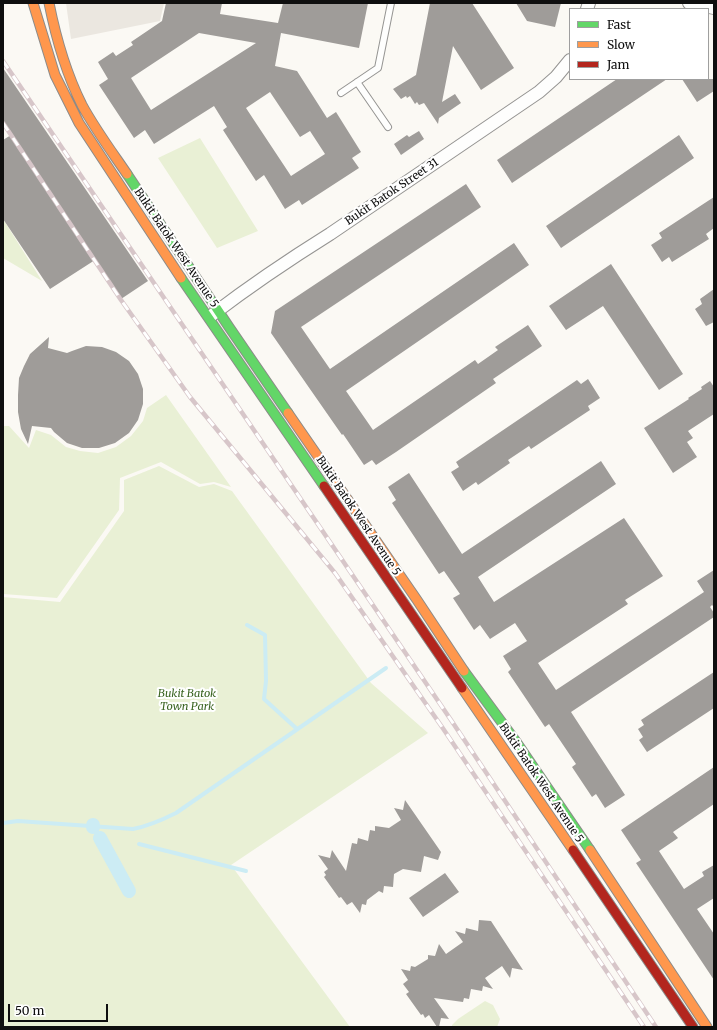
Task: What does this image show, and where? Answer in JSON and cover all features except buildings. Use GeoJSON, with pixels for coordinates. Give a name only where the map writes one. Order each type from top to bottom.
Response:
{"type":"FeatureCollection","features":[{"type":"Feature","properties":{"kind":"street","name":"Bukit Batok West Avenue 5"},"geometry":{"type":"LineString","coordinates":[[33,3],[55,75],[79,123],[208,318],[693,1027]]}},
{"type":"Feature","properties":{"kind":"street","name":"Bukit Batok West Avenue 5"},"geometry":{"type":"LineString","coordinates":[[49,3],[53,24],[79,100],[131,181],[468,677],[517,743],[602,867],[707,1027]]}},
{"type":"Feature","properties":{"kind":"street"},"geometry":{"type":"LineString","coordinates":[[689,3],[714,8]]}},
{"type":"Feature","properties":{"kind":"street","name":"Bukit Batok Street 31"},"geometry":{"type":"LineString","coordinates":[[208,318],[303,251],[540,92],[556,77],[569,61]]}},
{"type":"Feature","properties":{"kind":"lane"},"geometry":{"type":"LineString","coordinates":[[341,93],[374,71],[380,65],[391,3]]}},
{"type":"Feature","properties":{"kind":"lane"},"geometry":{"type":"LineString","coordinates":[[357,82],[388,126]]}},
{"type":"Feature","properties":{"kind":"green space"},"geometry":{"type":"Polygon","coordinates":[[[200,138],[258,231],[217,248],[158,158],[200,138]]]}},
{"type":"Feature","properties":{"kind":"green space"},"geometry":{"type":"Polygon","coordinates":[[[3,219],[42,281],[3,258],[3,219]]]}},
{"type":"Feature","properties":{"kind":"green space"},"geometry":{"type":"Polygon","coordinates":[[[166,395],[231,487],[214,482],[200,484],[161,462],[120,478],[119,510],[57,598],[3,594],[3,426],[9,426],[29,448],[36,430],[51,435],[66,447],[80,451],[98,453],[116,447],[131,436],[143,421],[147,408],[166,395]]]}},
{"type":"Feature","properties":{"kind":"green space","name":"Bukit Batok Town Park"},"geometry":{"type":"Polygon","coordinates":[[[159,466],[199,487],[214,484],[232,491],[371,683],[428,733],[231,865],[350,1027],[3,1027],[3,597],[60,602],[124,511],[124,480],[159,466]]]}},
{"type":"Feature","properties":{"kind":"green space"},"geometry":{"type":"Polygon","coordinates":[[[485,1001],[493,1005],[500,1019],[497,1027],[452,1027],[458,1019],[485,1001]]]}},
{"type":"Feature","properties":{"kind":"shaded area"},"geometry":{"type":"Polygon","coordinates":[[[66,3],[164,3],[160,21],[71,39],[66,3]]]}},
{"type":"Feature","properties":{"kind":"waterway"},"geometry":{"type":"LineString","coordinates":[[247,625],[265,635],[266,681],[264,699],[297,729]]}},
{"type":"Feature","properties":{"kind":"waterway"},"geometry":{"type":"LineString","coordinates":[[3,823],[18,821],[133,829],[155,822],[176,813],[386,668]]}},
{"type":"Feature","properties":{"kind":"waterway"},"geometry":{"type":"LineString","coordinates":[[100,838],[129,891]]}},
{"type":"Feature","properties":{"kind":"waterway"},"geometry":{"type":"LineString","coordinates":[[139,844],[246,871]]}},
{"type":"Feature","properties":{"kind":"railway"},"geometry":{"type":"LineString","coordinates":[[3,61],[451,720],[656,1027]]}},
{"type":"Feature","properties":{"kind":"railway"},"geometry":{"type":"LineString","coordinates":[[3,123],[121,300],[190,397],[335,573],[442,727],[644,1027]]}},
{"type":"Feature","properties":{"kind":"traffic: fast"},"geometry":{"type":"LineString","coordinates":[[127,174],[288,413]]}},
{"type":"Feature","properties":{"kind":"traffic: fast"},"geometry":{"type":"LineString","coordinates":[[181,278],[324,486]]}},
{"type":"Feature","properties":{"kind":"traffic: fast"},"geometry":{"type":"LineString","coordinates":[[464,671],[517,743],[590,850]]}},
{"type":"Feature","properties":{"kind":"traffic: slow"},"geometry":{"type":"LineString","coordinates":[[33,3],[55,75],[79,123],[181,278]]}},
{"type":"Feature","properties":{"kind":"traffic: slow"},"geometry":{"type":"LineString","coordinates":[[49,3],[62,55],[76,93],[92,123],[127,174]]}},
{"type":"Feature","properties":{"kind":"traffic: slow"},"geometry":{"type":"LineString","coordinates":[[288,413],[464,671]]}},
{"type":"Feature","properties":{"kind":"traffic: slow"},"geometry":{"type":"LineString","coordinates":[[462,688],[573,850]]}},
{"type":"Feature","properties":{"kind":"traffic: slow"},"geometry":{"type":"LineString","coordinates":[[590,850],[707,1027]]}},
{"type":"Feature","properties":{"kind":"traffic: jam"},"geometry":{"type":"LineString","coordinates":[[324,486],[462,688]]}},
{"type":"Feature","properties":{"kind":"traffic: jam"},"geometry":{"type":"LineString","coordinates":[[573,850],[693,1027]]}}]}
